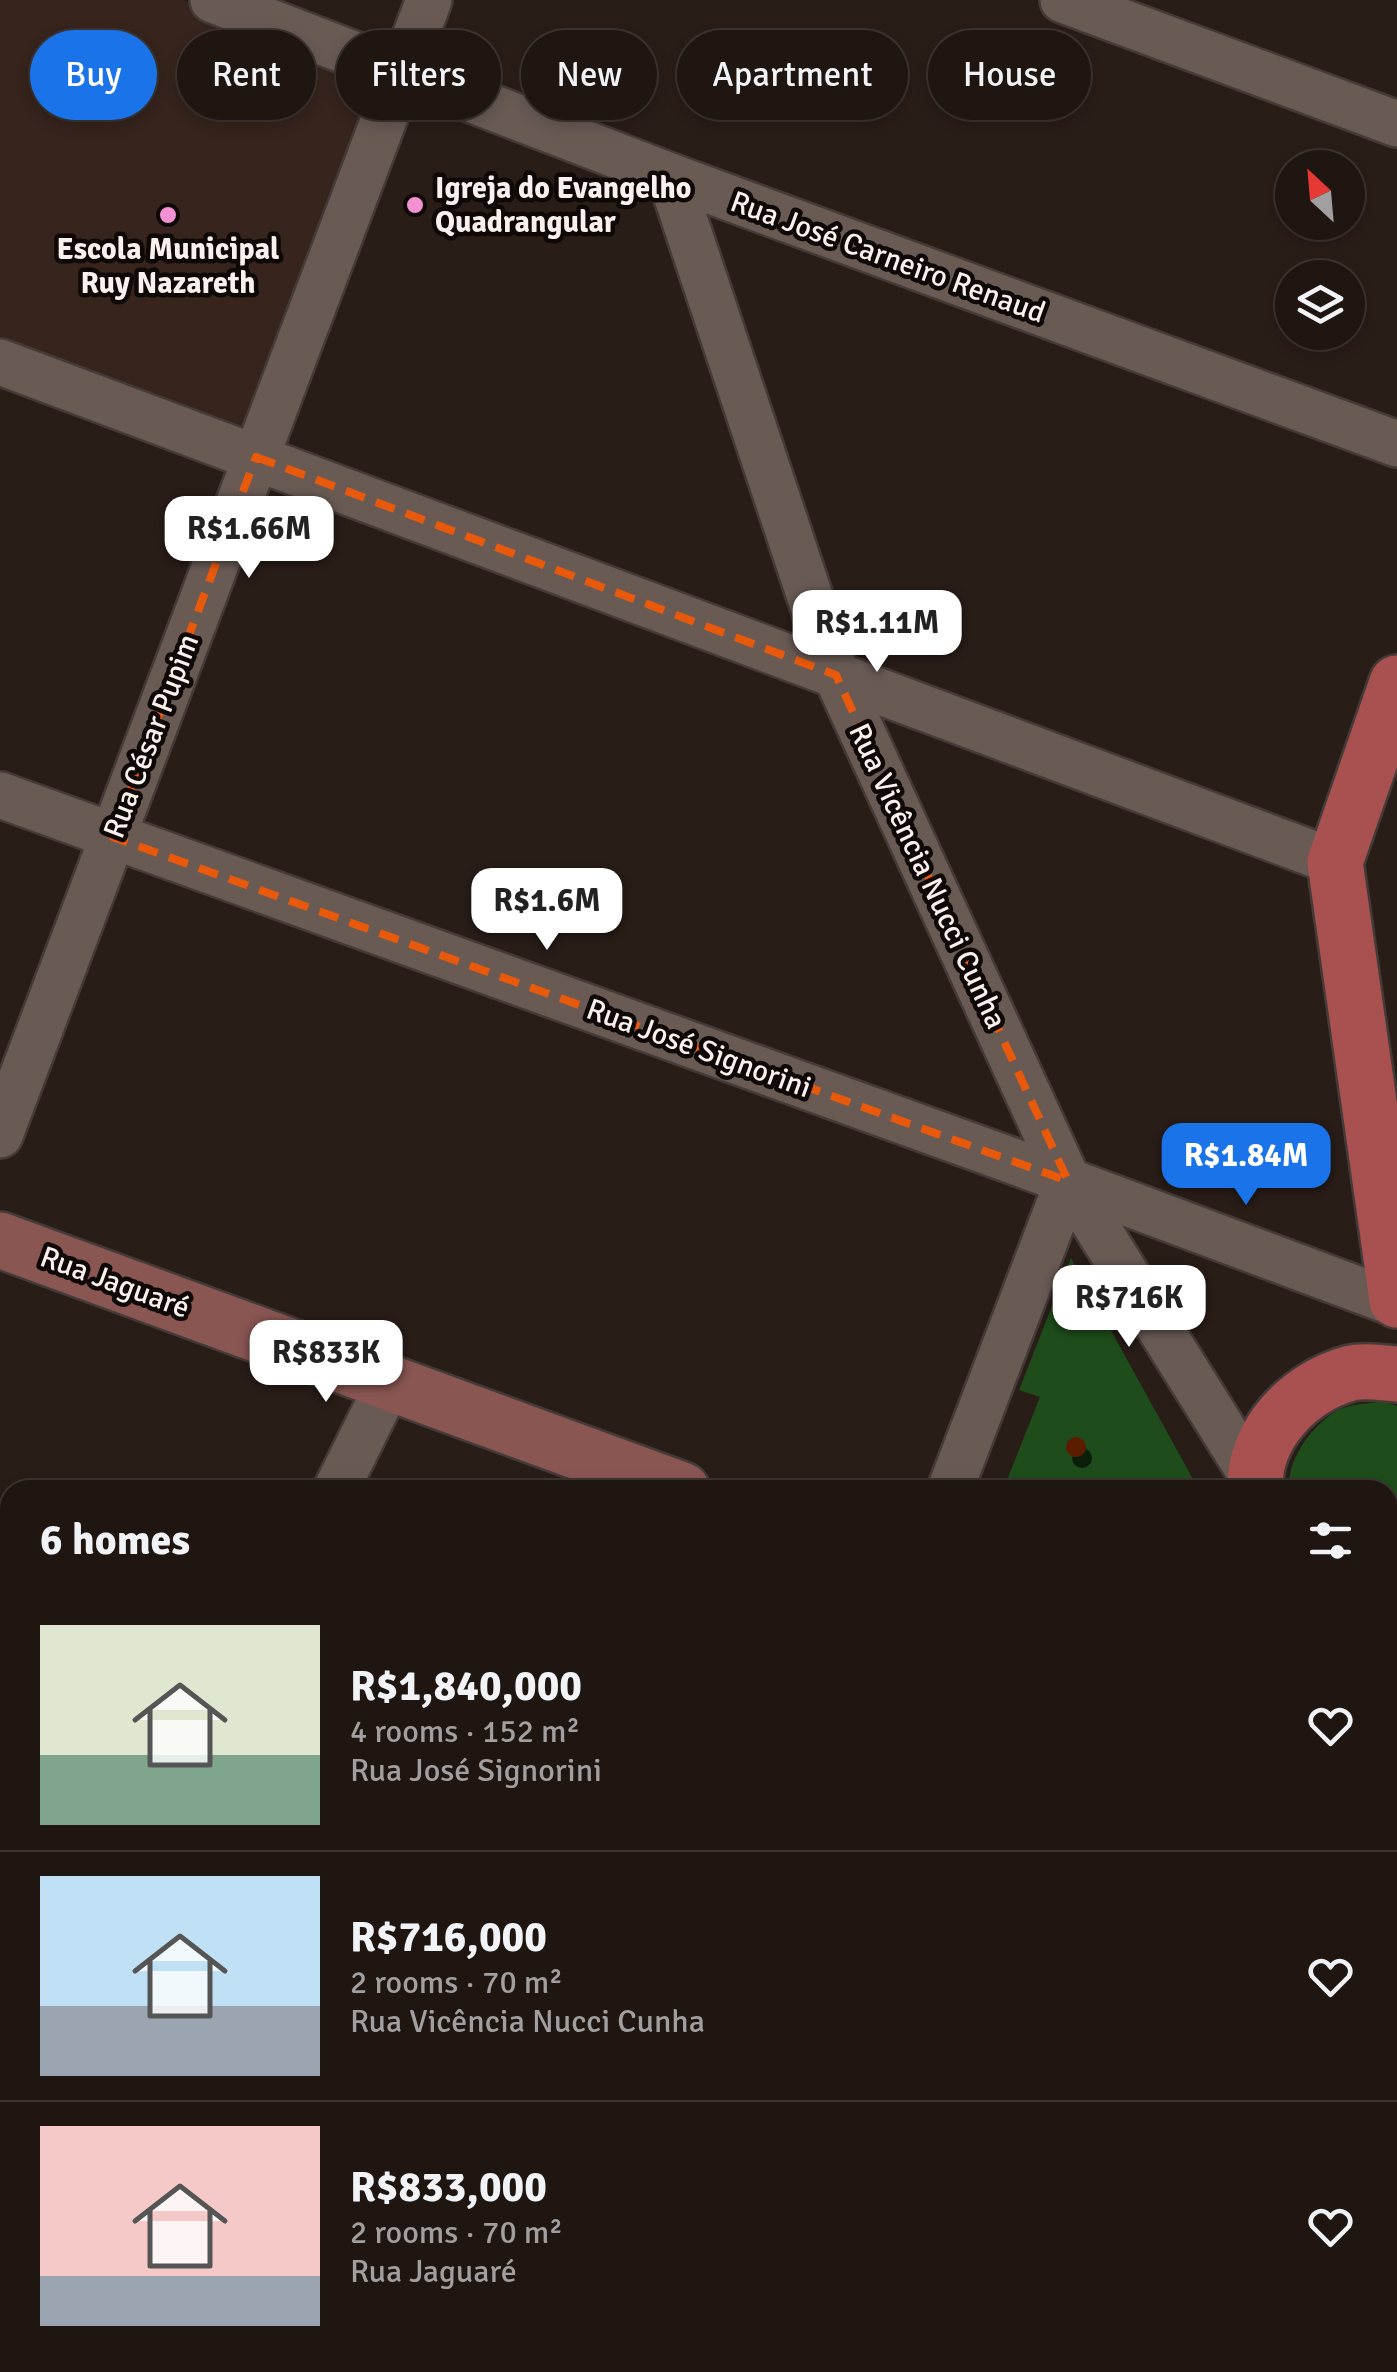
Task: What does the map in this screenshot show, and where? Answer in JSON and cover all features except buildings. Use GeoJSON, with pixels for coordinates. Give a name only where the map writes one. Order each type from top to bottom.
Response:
{"type":"FeatureCollection","features":[{"type":"Feature","properties":{"kind":"main road"},"geometry":{"type":"LineString","coordinates":[[1397,683],[1336,862],[1380,1057],[1397,1302]]}},
{"type":"Feature","properties":{"kind":"main road"},"geometry":{"type":"LineString","coordinates":[[1255,1480],[1270,1430],[1305,1392],[1353,1372],[1397,1374]]}},
{"type":"Feature","properties":{"kind":"street","name":"Rua José Carneiro Renaud"},"geometry":{"type":"LineString","coordinates":[[213,0],[336,48]]}},
{"type":"Feature","properties":{"kind":"street","name":"Rua César Pupim"},"geometry":{"type":"LineString","coordinates":[[417,30],[429,0]]}},
{"type":"Feature","properties":{"kind":"street"},"geometry":{"type":"LineString","coordinates":[[1062,0],[1397,124]]}},
{"type":"Feature","properties":{"kind":"street","name":"Rua José Carneiro Renaud"},"geometry":{"type":"LineString","coordinates":[[501,111],[1397,444]]}},
{"type":"Feature","properties":{"kind":"street","name":"Rua César Pupim"},"geometry":{"type":"LineString","coordinates":[[0,1136],[383,120]]}},
{"type":"Feature","properties":{"kind":"street","name":"Rua Vicência Nucci Cunha"},"geometry":{"type":"LineString","coordinates":[[670,176],[836,676],[1068,1181],[1251,1480]]}},
{"type":"Feature","properties":{"kind":"street"},"geometry":{"type":"LineString","coordinates":[[0,362],[1336,862]]}},
{"type":"Feature","properties":{"kind":"street","name":"Rua José Signorini"},"geometry":{"type":"LineString","coordinates":[[0,796],[1397,1302]]}},
{"type":"Feature","properties":{"kind":"street"},"geometry":{"type":"LineString","coordinates":[[954,1480],[1068,1181]]}},
{"type":"Feature","properties":{"kind":"street","name":"Rua Jaguaré"},"geometry":{"type":"LineString","coordinates":[[0,1240],[655,1480]]}},
{"type":"Feature","properties":{"kind":"street"},"geometry":{"type":"LineString","coordinates":[[341,1480],[390,1383]]}},
{"type":"Feature","properties":{"kind":"highlighted area"},"geometry":{"type":"Polygon","coordinates":[[[256,457],[836,675],[1068,1181],[113,837],[256,457]]]}},
{"type":"Feature","properties":{"kind":"shaded area","name":"Escola Municipal Ruy Nazareth"},"geometry":{"type":"Polygon","coordinates":[[[0,0],[183,0],[261,30],[177,30],[177,120],[316,120],[316,51],[336,59],[336,120],[373,120],[245,445],[0,351],[0,0]]]}},
{"type":"Feature","properties":{"kind":"green space"},"geometry":{"type":"Polygon","coordinates":[[[1071,1258],[1193,1480],[1007,1480],[1040,1397],[1019,1390],[1071,1258]]]}},
{"type":"Feature","properties":{"kind":"green space"},"geometry":{"type":"Polygon","coordinates":[[[1382,1401],[1397,1406],[1397,1480],[1290,1480],[1302,1445],[1327,1418],[1346,1407],[1382,1401]]]}},
{"type":"Feature","properties":{"kind":"place","name":"Igreja do Evangelho Quadrangular"},"geometry":{"type":"Point","coordinates":[415,205]}},
{"type":"Feature","properties":{"kind":"place","name":"Escola Municipal Ruy Nazareth"},"geometry":{"type":"Point","coordinates":[168,215]}}]}
